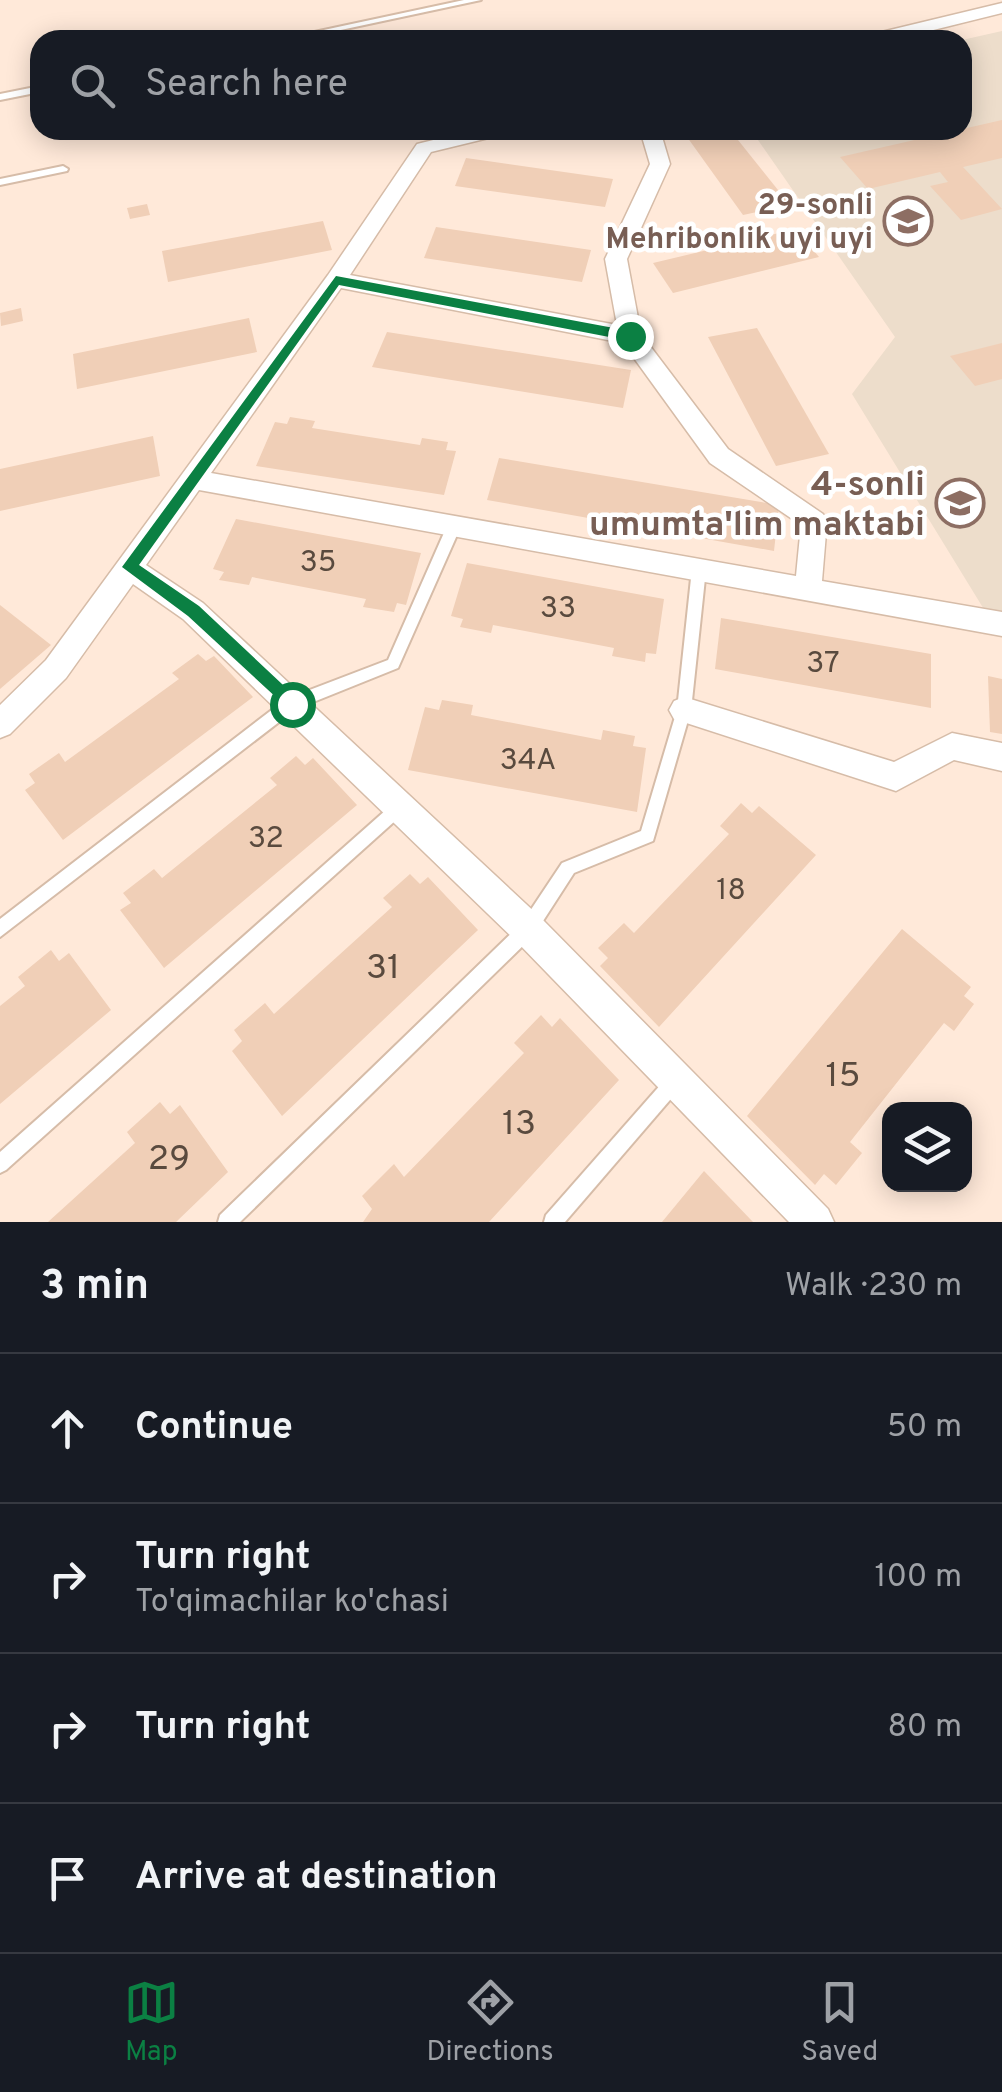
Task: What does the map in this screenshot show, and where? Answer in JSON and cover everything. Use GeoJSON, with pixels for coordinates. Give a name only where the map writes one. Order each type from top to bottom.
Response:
{"type":"FeatureCollection","features":[{"type":"Feature","properties":{"kind":"street"},"geometry":{"type":"LineString","coordinates":[[912,30],[1002,8]]}},
{"type":"Feature","properties":{"kind":"street"},"geometry":{"type":"LineString","coordinates":[[0,725],[56,670],[336,280],[424,148],[457,140]]}},
{"type":"Feature","properties":{"kind":"street"},"geometry":{"type":"LineString","coordinates":[[653,140],[660,164],[616,259],[630,336],[719,456],[814,521],[808,588]]}},
{"type":"Feature","properties":{"kind":"street"},"geometry":{"type":"LineString","coordinates":[[336,280],[630,336]]}},
{"type":"Feature","properties":{"kind":"street"},"geometry":{"type":"LineString","coordinates":[[192,479],[1002,624]]}},
{"type":"Feature","properties":{"kind":"street"},"geometry":{"type":"LineString","coordinates":[[130,567],[193,611],[528,928],[816,1222]]}},
{"type":"Feature","properties":{"kind":"street"},"geometry":{"type":"LineString","coordinates":[[684,710],[896,777],[952,746],[1002,757]]}},
{"type":"Feature","properties":{"kind":"lane"},"geometry":{"type":"LineString","coordinates":[[330,30],[477,0]]}},
{"type":"Feature","properties":{"kind":"lane"},"geometry":{"type":"LineString","coordinates":[[0,97],[30,91]]}},
{"type":"Feature","properties":{"kind":"lane"},"geometry":{"type":"LineString","coordinates":[[0,182],[63,169]]}},
{"type":"Feature","properties":{"kind":"lane"},"geometry":{"type":"LineString","coordinates":[[0,929],[292,704],[392,664],[454,526]]}},
{"type":"Feature","properties":{"kind":"lane"},"geometry":{"type":"LineString","coordinates":[[228,1222],[528,928],[568,868],[647,836],[684,710],[699,569]]}},
{"type":"Feature","properties":{"kind":"lane"},"geometry":{"type":"LineString","coordinates":[[0,1164],[400,807]]}},
{"type":"Feature","properties":{"kind":"lane"},"geometry":{"type":"LineString","coordinates":[[553,1222],[677,1080]]}},
{"type":"Feature","properties":{"kind":"shaded area"},"geometry":{"type":"Polygon","coordinates":[[[1002,31],[1002,613],[985,611],[852,394],[895,337],[758,140],[972,140],[972,38],[1002,31]]]}},
{"type":"Feature","properties":{"kind":"building"},"geometry":{"type":"Polygon","coordinates":[[[1002,120],[1002,158],[963,167],[1002,209],[961,220],[930,186],[948,182],[940,172],[868,189],[840,157],[914,140],[972,140],[972,127],[1002,120]]]}},
{"type":"Feature","properties":{"kind":"building"},"geometry":{"type":"Polygon","coordinates":[[[689,140],[738,140],[790,205],[743,215],[689,140]]]}},
{"type":"Feature","properties":{"kind":"building"},"geometry":{"type":"Polygon","coordinates":[[[466,158],[613,179],[605,207],[455,186],[466,158]]]}},
{"type":"Feature","properties":{"kind":"building"},"geometry":{"type":"Polygon","coordinates":[[[147,204],[150,215],[130,219],[127,208],[147,204]]]}},
{"type":"Feature","properties":{"kind":"building"},"geometry":{"type":"Polygon","coordinates":[[[323,221],[332,250],[168,282],[162,251],[323,221]]]}},
{"type":"Feature","properties":{"kind":"building"},"geometry":{"type":"Polygon","coordinates":[[[436,227],[591,250],[582,282],[424,258],[436,227]]]}},
{"type":"Feature","properties":{"kind":"building"},"geometry":{"type":"Polygon","coordinates":[[[796,229],[819,257],[673,293],[653,263],[796,229]]]}},
{"type":"Feature","properties":{"kind":"building"},"geometry":{"type":"Polygon","coordinates":[[[21,308],[23,321],[1,326],[0,313],[21,308]]]}},
{"type":"Feature","properties":{"kind":"building"},"geometry":{"type":"Polygon","coordinates":[[[249,318],[257,352],[77,389],[73,354],[249,318]]]}},
{"type":"Feature","properties":{"kind":"building"},"geometry":{"type":"Polygon","coordinates":[[[757,328],[829,454],[776,466],[708,337],[757,328]]]}},
{"type":"Feature","properties":{"kind":"building"},"geometry":{"type":"Polygon","coordinates":[[[387,332],[631,370],[623,408],[372,367],[387,332]]]}},
{"type":"Feature","properties":{"kind":"building"},"geometry":{"type":"Polygon","coordinates":[[[1002,343],[1002,379],[975,386],[950,356],[1002,343]]]}},
{"type":"Feature","properties":{"kind":"building"},"geometry":{"type":"Polygon","coordinates":[[[290,417],[315,421],[312,428],[420,445],[422,438],[448,442],[446,450],[456,451],[444,495],[256,466],[275,422],[287,424],[290,417]]]}},
{"type":"Feature","properties":{"kind":"building"},"geometry":{"type":"Polygon","coordinates":[[[153,436],[160,476],[0,511],[0,469],[153,436]]]}},
{"type":"Feature","properties":{"kind":"building"},"geometry":{"type":"Polygon","coordinates":[[[499,458],[779,505],[774,551],[487,500],[499,458]]]}},
{"type":"Feature","properties":{"kind":"building"},"geometry":{"type":"Polygon","coordinates":[[[236,519],[421,553],[406,605],[397,603],[394,612],[363,607],[366,599],[252,577],[249,585],[219,580],[224,572],[213,569],[236,519]]]}},
{"type":"Feature","properties":{"kind":"building"},"geometry":{"type":"Polygon","coordinates":[[[467,563],[664,599],[656,654],[646,653],[645,662],[612,656],[614,648],[493,625],[491,633],[460,627],[463,619],[451,616],[467,563]]]}},
{"type":"Feature","properties":{"kind":"building"},"geometry":{"type":"Polygon","coordinates":[[[0,605],[51,645],[0,689],[0,605]]]}},
{"type":"Feature","properties":{"kind":"building"},"geometry":{"type":"Polygon","coordinates":[[[721,618],[931,654],[931,708],[715,669],[721,618]]]}},
{"type":"Feature","properties":{"kind":"building"},"geometry":{"type":"Polygon","coordinates":[[[198,654],[206,661],[214,656],[253,697],[63,840],[25,790],[35,783],[29,774],[59,753],[65,762],[179,679],[172,673],[198,654]]]}},
{"type":"Feature","properties":{"kind":"building"},"geometry":{"type":"Polygon","coordinates":[[[988,676],[1002,679],[1002,734],[990,732],[988,676]]]}},
{"type":"Feature","properties":{"kind":"building"},"geometry":{"type":"Polygon","coordinates":[[[442,700],[473,705],[471,715],[601,740],[603,730],[635,736],[633,746],[646,748],[637,812],[408,770],[425,707],[439,710],[442,700]]]}},
{"type":"Feature","properties":{"kind":"building"},"geometry":{"type":"Polygon","coordinates":[[[296,756],[305,765],[313,758],[357,805],[164,968],[120,910],[131,903],[123,893],[154,869],[162,878],[277,785],[270,778],[296,756]]]}},
{"type":"Feature","properties":{"kind":"building"},"geometry":{"type":"Polygon","coordinates":[[[741,803],[752,813],[759,806],[816,855],[659,1027],[600,966],[608,958],[598,948],[624,923],[634,933],[729,834],[720,826],[741,803]]]}},
{"type":"Feature","properties":{"kind":"building"},"geometry":{"type":"Polygon","coordinates":[[[410,874],[420,884],[428,877],[478,930],[282,1116],[232,1051],[242,1041],[234,1030],[265,1003],[274,1014],[392,907],[383,898],[410,874]]]}},
{"type":"Feature","properties":{"kind":"building"},"geometry":{"type":"Polygon","coordinates":[[[902,929],[971,987],[964,996],[974,1004],[954,1031],[944,1023],[850,1142],[862,1153],[836,1185],[824,1174],[815,1185],[747,1116],[902,929]]]}},
{"type":"Feature","properties":{"kind":"building"},"geometry":{"type":"Polygon","coordinates":[[[51,950],[59,961],[69,953],[111,1010],[0,1104],[0,1006],[25,986],[18,977],[51,950]]]}},
{"type":"Feature","properties":{"kind":"building"},"geometry":{"type":"Polygon","coordinates":[[[541,1015],[552,1027],[560,1018],[619,1080],[489,1222],[363,1222],[372,1209],[362,1196],[394,1164],[404,1177],[524,1053],[514,1043],[541,1015]]]}},
{"type":"Feature","properties":{"kind":"building"},"geometry":{"type":"Polygon","coordinates":[[[160,1102],[170,1114],[180,1105],[228,1172],[176,1222],[48,1222],[135,1143],[127,1132],[160,1102]]]}},
{"type":"Feature","properties":{"kind":"building"},"geometry":{"type":"Polygon","coordinates":[[[704,1171],[753,1222],[662,1222],[704,1171]]]}},
{"type":"Feature","properties":{"kind":"place","name":"29-sonli Mehribonlik uyi uyi"},"geometry":{"type":"Point","coordinates":[908,221]}},
{"type":"Feature","properties":{"kind":"place","name":"4-sonli umumta'lim maktabi"},"geometry":{"type":"Point","coordinates":[960,503]}},
{"type":"Feature","properties":{"kind":"route"},"geometry":{"type":"LineString","coordinates":[[292,704],[193,611],[130,567],[336,280],[630,336]]}}]}
